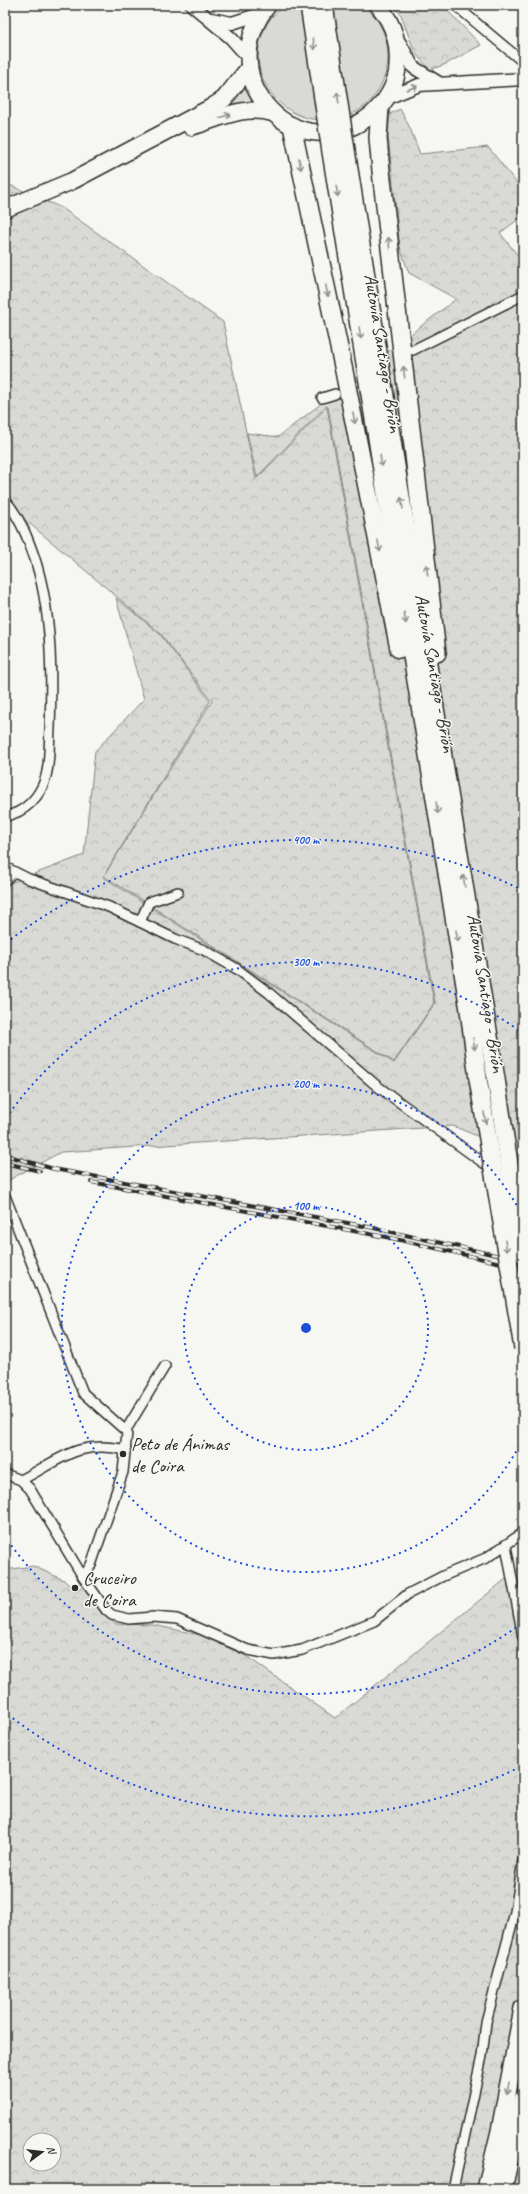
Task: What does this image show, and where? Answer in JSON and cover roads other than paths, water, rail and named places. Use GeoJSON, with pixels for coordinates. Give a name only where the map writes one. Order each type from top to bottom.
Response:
{"type":"FeatureCollection","features":[{"type":"Feature","properties":{"kind":"highway","name":"Autovía Santiago - Brión"},"geometry":{"type":"LineString","coordinates":[[309,5],[339,151],[442,748],[523,1254]]}},
{"type":"Feature","properties":{"kind":"highway","name":"Autovía Santiago - Brión"},"geometry":{"type":"LineString","coordinates":[[324,5],[339,151],[478,1079],[523,1348]]}},
{"type":"Feature","properties":{"kind":"highway"},"geometry":{"type":"LineString","coordinates":[[378,5],[386,15],[395,33],[399,55],[396,78],[383,103],[378,138],[444,710],[442,748]]}},
{"type":"Feature","properties":{"kind":"highway"},"geometry":{"type":"LineString","coordinates":[[264,10],[251,34],[248,62],[259,95],[273,113],[292,126],[315,132],[339,131],[361,122],[383,103]]}},
{"type":"Feature","properties":{"kind":"highway"},"geometry":{"type":"LineString","coordinates":[[5,209],[72,181],[161,136],[224,99],[248,62]]}},
{"type":"Feature","properties":{"kind":"highway"},"geometry":{"type":"LineString","coordinates":[[161,136],[240,110],[257,109],[273,113]]}},
{"type":"Feature","properties":{"kind":"highway"},"geometry":{"type":"LineString","coordinates":[[292,126],[344,371],[420,749],[431,769]]}},
{"type":"Feature","properties":{"kind":"highway"},"geometry":{"type":"LineString","coordinates":[[486,2189],[500,2131],[523,2008]]}},
{"type":"Feature","properties":{"kind":"highway"},"geometry":{"type":"LineString","coordinates":[[503,2189],[523,2099]]}},
{"type":"Feature","properties":{"kind":"street"},"geometry":{"type":"LineString","coordinates":[[192,5],[231,38],[248,62]]}},
{"type":"Feature","properties":{"kind":"street"},"geometry":{"type":"LineString","coordinates":[[455,5],[523,62]]}},
{"type":"Feature","properties":{"kind":"street"},"geometry":{"type":"LineString","coordinates":[[205,17],[232,23],[264,10]]}},
{"type":"Feature","properties":{"kind":"street"},"geometry":{"type":"LineString","coordinates":[[395,33],[407,60],[413,67],[439,83]]}},
{"type":"Feature","properties":{"kind":"street"},"geometry":{"type":"LineString","coordinates":[[383,103],[410,88],[439,83],[470,83],[523,79]]}},
{"type":"Feature","properties":{"kind":"street"},"geometry":{"type":"LineString","coordinates":[[414,350],[523,295]]}},
{"type":"Feature","properties":{"kind":"street"},"geometry":{"type":"LineString","coordinates":[[322,398],[335,394]]}},
{"type":"Feature","properties":{"kind":"street"},"geometry":{"type":"LineString","coordinates":[[5,500],[21,524],[34,557],[45,607],[49,655],[50,715],[46,777],[39,792],[27,807],[16,814],[5,816]]}},
{"type":"Feature","properties":{"kind":"street"},"geometry":{"type":"LineString","coordinates":[[5,868],[13,873],[109,907],[204,950],[237,969],[286,1007],[377,1086],[523,1191]]}},
{"type":"Feature","properties":{"kind":"street"},"geometry":{"type":"LineString","coordinates":[[5,880],[13,873]]}},
{"type":"Feature","properties":{"kind":"street"},"geometry":{"type":"LineString","coordinates":[[140,922],[149,902],[178,892]]}},
{"type":"Feature","properties":{"kind":"street"},"geometry":{"type":"LineString","coordinates":[[5,1196],[83,1393],[126,1430]]}},
{"type":"Feature","properties":{"kind":"street"},"geometry":{"type":"LineString","coordinates":[[83,1577],[91,1565],[123,1472],[126,1450],[126,1430],[165,1366]]}},
{"type":"Feature","properties":{"kind":"street"},"geometry":{"type":"LineString","coordinates":[[21,1480],[64,1455],[83,1448],[105,1447],[126,1450]]}},
{"type":"Feature","properties":{"kind":"street"},"geometry":{"type":"LineString","coordinates":[[5,1474],[21,1480],[30,1489],[83,1577],[106,1610],[120,1618],[177,1619],[248,1650],[263,1654],[284,1654],[302,1650],[374,1621],[408,1594],[420,1587],[486,1558],[506,1546],[523,1533]]}},
{"type":"Feature","properties":{"kind":"street"},"geometry":{"type":"LineString","coordinates":[[506,1546],[523,1637]]}},
{"type":"Feature","properties":{"kind":"street"},"geometry":{"type":"LineString","coordinates":[[453,2189],[482,2056],[486,2022],[515,1912],[523,1860]]}},
{"type":"Feature","properties":{"kind":"tunnel"},"geometry":{"type":"LineString","coordinates":[[345,388],[405,355]]}},
{"type":"Feature","properties":{"kind":"railway"},"geometry":{"type":"LineString","coordinates":[[5,1155],[54,1169],[369,1227],[523,1261]]}},
{"type":"Feature","properties":{"kind":"railway"},"geometry":{"type":"LineString","coordinates":[[5,1163],[40,1171]]}},
{"type":"Feature","properties":{"kind":"railway"},"geometry":{"type":"LineString","coordinates":[[91,1182],[391,1238],[523,1268]]}},
{"type":"Feature","properties":{"kind":"place","name":"Peto de Ánimas de Coira"},"geometry":{"type":"Point","coordinates":[123,1454]}},
{"type":"Feature","properties":{"kind":"place","name":"Cruceiro de Coira"},"geometry":{"type":"Point","coordinates":[75,1588]}}]}
